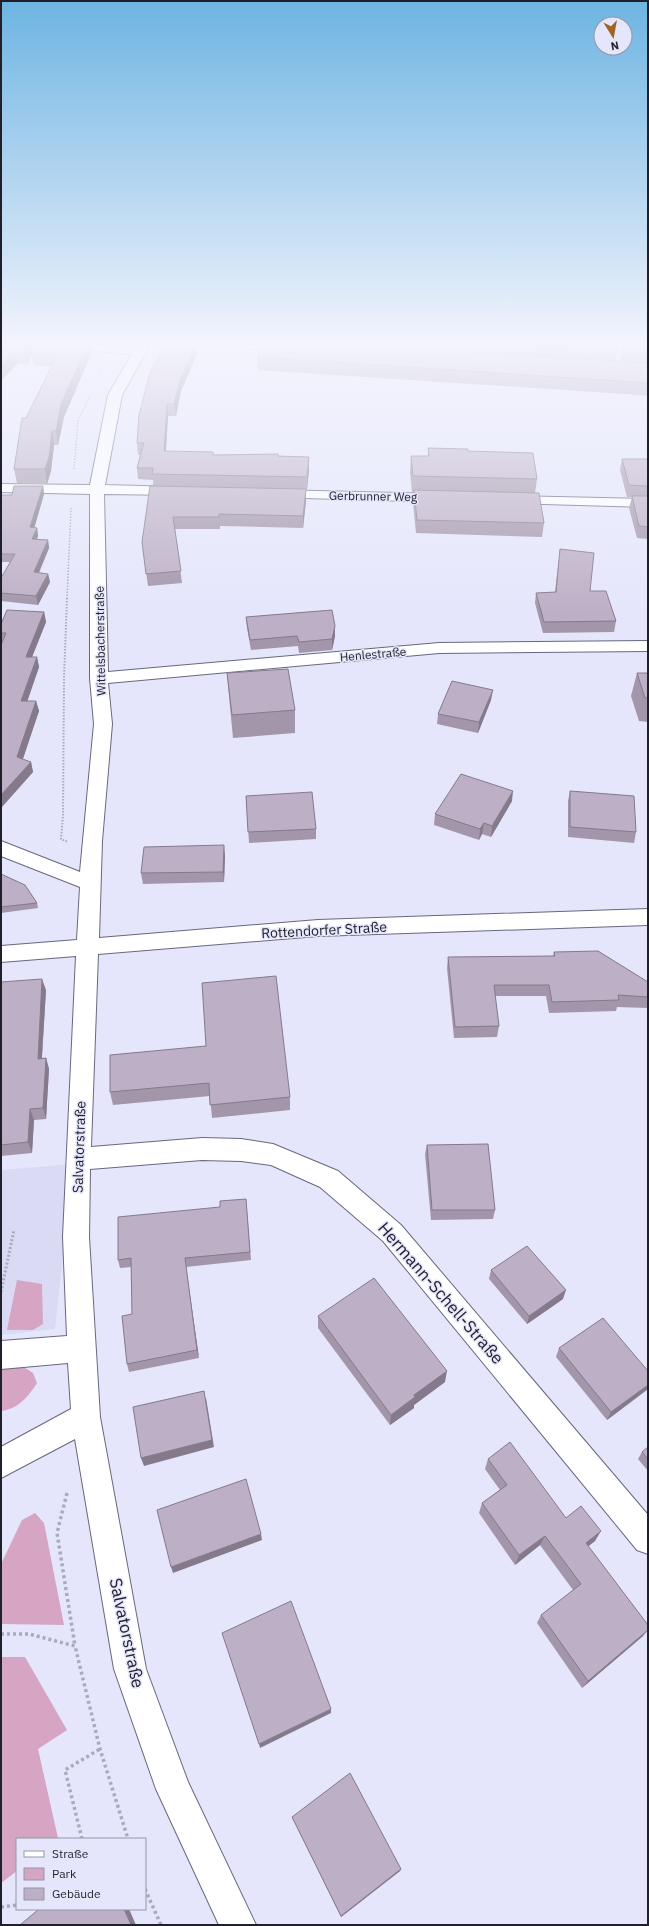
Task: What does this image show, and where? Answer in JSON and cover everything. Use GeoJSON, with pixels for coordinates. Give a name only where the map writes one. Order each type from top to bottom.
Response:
{"type":"FeatureCollection","features":[{"type":"Feature","properties":{"kind":"street","name":"Wittelsbacherstraße"},"geometry":{"type":"LineString","coordinates":[[88,946],[92,851],[102,724],[99,678],[97,490],[107,435]]}},
{"type":"Feature","properties":{"kind":"street"},"geometry":{"type":"LineString","coordinates":[[1,488],[193,492]]}},
{"type":"Feature","properties":{"kind":"street","name":"Gerbrunner Weg"},"geometry":{"type":"LineString","coordinates":[[257,493],[456,498]]}},
{"type":"Feature","properties":{"kind":"street"},"geometry":{"type":"LineString","coordinates":[[496,499],[648,503]]}},
{"type":"Feature","properties":{"kind":"street","name":"Henlestraße"},"geometry":{"type":"LineString","coordinates":[[99,678],[440,648],[648,646]]}},
{"type":"Feature","properties":{"kind":"street"},"geometry":{"type":"LineString","coordinates":[[1,848],[27,860],[90,883]]}},
{"type":"Feature","properties":{"kind":"street","name":"Rottendorfer Straße"},"geometry":{"type":"LineString","coordinates":[[1,954],[318,928],[648,917]]}},
{"type":"Feature","properties":{"kind":"street","name":"Salvatorstraße"},"geometry":{"type":"LineString","coordinates":[[88,946],[76,1237],[86,1417],[130,1669],[173,1789],[238,1925]]}},
{"type":"Feature","properties":{"kind":"street","name":"Hermann-Schell-Straße"},"geometry":{"type":"LineString","coordinates":[[78,1160],[202,1149],[241,1150],[273,1156],[329,1179],[392,1233],[648,1539]]}},
{"type":"Feature","properties":{"kind":"street"},"geometry":{"type":"LineString","coordinates":[[1,1356],[81,1348]]}},
{"type":"Feature","properties":{"kind":"street"},"geometry":{"type":"LineString","coordinates":[[1,1463],[86,1417]]}},
{"type":"Feature","properties":{"kind":"path"},"geometry":{"type":"LineString","coordinates":[[74,472],[77,435]]}},
{"type":"Feature","properties":{"kind":"path"},"geometry":{"type":"LineString","coordinates":[[72,504],[64,678],[63,815],[61,839],[92,851]]}},
{"type":"Feature","properties":{"kind":"path"},"geometry":{"type":"LineString","coordinates":[[1,1292],[14,1230]]}},
{"type":"Feature","properties":{"kind":"path"},"geometry":{"type":"LineString","coordinates":[[69,1486],[57,1533],[75,1646],[100,1749],[128,1838]]}},
{"type":"Feature","properties":{"kind":"path"},"geometry":{"type":"LineString","coordinates":[[1,1634],[29,1634],[75,1646]]}},
{"type":"Feature","properties":{"kind":"path"},"geometry":{"type":"LineString","coordinates":[[82,1838],[65,1770],[100,1749]]}},
{"type":"Feature","properties":{"kind":"path"},"geometry":{"type":"LineString","coordinates":[[146,1891],[161,1925]]}},
{"type":"Feature","properties":{"kind":"path"},"geometry":{"type":"LineString","coordinates":[[1,1907],[16,1905]]}},
{"type":"Feature","properties":{"kind":"shaded area"},"geometry":{"type":"Polygon","coordinates":[[[73,1164],[55,1329],[1,1335],[1,1170],[73,1164]]]}},
{"type":"Feature","properties":{"kind":"green space"},"geometry":{"type":"Polygon","coordinates":[[[17,1280],[42,1284],[43,1324],[33,1330],[7,1330],[17,1280]]]}},
{"type":"Feature","properties":{"kind":"green space"},"geometry":{"type":"Polygon","coordinates":[[[22,1366],[33,1373],[37,1383],[22,1402],[13,1408],[1,1411],[1,1368],[22,1366]]]}},
{"type":"Feature","properties":{"kind":"green space"},"geometry":{"type":"Polygon","coordinates":[[[35,1513],[44,1523],[64,1625],[1,1624],[1,1564],[22,1520],[35,1513]]]}},
{"type":"Feature","properties":{"kind":"green space"},"geometry":{"type":"Polygon","coordinates":[[[1,1657],[25,1657],[67,1730],[38,1749],[58,1838],[16,1838],[16,1872],[1,1883],[1,1657]]]}},
{"type":"Feature","properties":{"kind":"building"},"geometry":{"type":"Polygon","coordinates":[[[19,435],[52,435],[49,457],[45,469],[14,469],[19,435]]]}},
{"type":"Feature","properties":{"kind":"building"},"geometry":{"type":"Polygon","coordinates":[[[138,435],[165,435],[164,451],[213,452],[213,455],[278,454],[278,456],[309,457],[307,477],[152,474],[153,468],[137,468],[144,443],[137,443],[138,435]]]}},
{"type":"Feature","properties":{"kind":"building"},"geometry":{"type":"Polygon","coordinates":[[[428,448],[533,453],[537,479],[413,476],[411,456],[429,456],[428,448]]]}},
{"type":"Feature","properties":{"kind":"building"},"geometry":{"type":"Polygon","coordinates":[[[622,459],[648,459],[648,486],[629,485],[622,459]]]}},
{"type":"Feature","properties":{"kind":"building"},"geometry":{"type":"Polygon","coordinates":[[[14,486],[43,486],[30,527],[37,528],[32,539],[48,540],[34,572],[48,574],[36,596],[1,593],[1,578],[15,554],[1,554],[1,495],[12,495],[14,486]]]}},
{"type":"Feature","properties":{"kind":"building"},"geometry":{"type":"Polygon","coordinates":[[[150,486],[306,489],[303,516],[219,514],[219,517],[173,517],[181,571],[146,574],[142,542],[150,486]]]}},
{"type":"Feature","properties":{"kind":"building"},"geometry":{"type":"Polygon","coordinates":[[[414,490],[539,493],[544,523],[417,520],[414,490]]]}},
{"type":"Feature","properties":{"kind":"building"},"geometry":{"type":"Polygon","coordinates":[[[632,496],[648,496],[648,527],[639,526],[632,496]]]}},
{"type":"Feature","properties":{"kind":"building"},"geometry":{"type":"Polygon","coordinates":[[[560,549],[594,553],[590,591],[606,591],[616,621],[544,622],[536,593],[556,592],[560,549]]]}},
{"type":"Feature","properties":{"kind":"building"},"geometry":{"type":"Polygon","coordinates":[[[7,610],[44,612],[26,657],[37,657],[21,701],[36,701],[17,757],[31,762],[1,795],[1,645],[6,633],[1,633],[1,624],[7,610]]]}},
{"type":"Feature","properties":{"kind":"building"},"geometry":{"type":"Polygon","coordinates":[[[332,610],[335,626],[332,639],[299,642],[297,636],[250,640],[246,617],[332,610]]]}},
{"type":"Feature","properties":{"kind":"building"},"geometry":{"type":"Polygon","coordinates":[[[288,669],[295,710],[232,715],[227,673],[288,669]]]}},
{"type":"Feature","properties":{"kind":"building"},"geometry":{"type":"Polygon","coordinates":[[[637,673],[648,673],[648,698],[645,698],[637,673]]]}},
{"type":"Feature","properties":{"kind":"building"},"geometry":{"type":"Polygon","coordinates":[[[452,681],[493,690],[479,722],[438,714],[452,681]]]}},
{"type":"Feature","properties":{"kind":"building"},"geometry":{"type":"Polygon","coordinates":[[[461,774],[513,791],[492,826],[484,823],[480,829],[435,814],[461,774]]]}},
{"type":"Feature","properties":{"kind":"building"},"geometry":{"type":"Polygon","coordinates":[[[570,791],[634,796],[636,832],[570,827],[570,791]]]}},
{"type":"Feature","properties":{"kind":"building"},"geometry":{"type":"Polygon","coordinates":[[[312,792],[316,829],[248,832],[246,796],[312,792]]]}},
{"type":"Feature","properties":{"kind":"building"},"geometry":{"type":"Polygon","coordinates":[[[224,845],[223,872],[141,873],[144,847],[224,845]]]}},
{"type":"Feature","properties":{"kind":"building"},"geometry":{"type":"Polygon","coordinates":[[[1,874],[25,885],[37,903],[1,907],[1,874]]]}},
{"type":"Feature","properties":{"kind":"building"},"geometry":{"type":"Polygon","coordinates":[[[598,951],[648,982],[648,997],[618,995],[619,1000],[552,1002],[549,985],[494,985],[499,1026],[455,1027],[448,957],[555,956],[554,952],[598,951]]]}},
{"type":"Feature","properties":{"kind":"building"},"geometry":{"type":"Polygon","coordinates":[[[276,976],[290,1097],[210,1105],[209,1083],[110,1092],[110,1055],[206,1046],[202,983],[276,976]]]}},
{"type":"Feature","properties":{"kind":"building"},"geometry":{"type":"Polygon","coordinates":[[[42,979],[38,1059],[46,1058],[43,1108],[30,1109],[28,1142],[1,1145],[1,982],[42,979]]]}},
{"type":"Feature","properties":{"kind":"building"},"geometry":{"type":"Polygon","coordinates":[[[488,1144],[495,1210],[432,1210],[427,1145],[488,1144]]]}},
{"type":"Feature","properties":{"kind":"building"},"geometry":{"type":"Polygon","coordinates":[[[246,1199],[250,1252],[185,1258],[197,1350],[127,1364],[122,1316],[132,1314],[131,1258],[118,1260],[118,1217],[220,1207],[220,1201],[246,1199]]]}},
{"type":"Feature","properties":{"kind":"building"},"geometry":{"type":"Polygon","coordinates":[[[527,1246],[566,1290],[529,1316],[491,1270],[527,1246]]]}},
{"type":"Feature","properties":{"kind":"building"},"geometry":{"type":"Polygon","coordinates":[[[374,1278],[447,1371],[414,1395],[415,1397],[391,1415],[318,1316],[374,1278]]]}},
{"type":"Feature","properties":{"kind":"building"},"geometry":{"type":"Polygon","coordinates":[[[603,1318],[648,1371],[648,1385],[611,1412],[559,1348],[603,1318]]]}},
{"type":"Feature","properties":{"kind":"building"},"geometry":{"type":"Polygon","coordinates":[[[204,1391],[212,1440],[141,1458],[133,1407],[204,1391]]]}},
{"type":"Feature","properties":{"kind":"building"},"geometry":{"type":"Polygon","coordinates":[[[510,1442],[566,1518],[581,1506],[601,1531],[586,1543],[648,1625],[648,1630],[588,1681],[541,1615],[581,1584],[545,1536],[519,1555],[482,1503],[507,1485],[488,1459],[510,1442]]]}},
{"type":"Feature","properties":{"kind":"building"},"geometry":{"type":"Polygon","coordinates":[[[648,1447],[648,1459],[642,1452],[648,1447]]]}},
{"type":"Feature","properties":{"kind":"building"},"geometry":{"type":"Polygon","coordinates":[[[246,1479],[261,1534],[171,1567],[157,1510],[246,1479]]]}},
{"type":"Feature","properties":{"kind":"building"},"geometry":{"type":"Polygon","coordinates":[[[291,1601],[331,1709],[259,1744],[222,1633],[291,1601]]]}},
{"type":"Feature","properties":{"kind":"building"},"geometry":{"type":"Polygon","coordinates":[[[350,1773],[401,1869],[341,1916],[292,1817],[350,1773]]]}},
{"type":"Feature","properties":{"kind":"building"},"geometry":{"type":"Polygon","coordinates":[[[38,1910],[124,1910],[131,1925],[20,1925],[38,1910]]]}}]}
